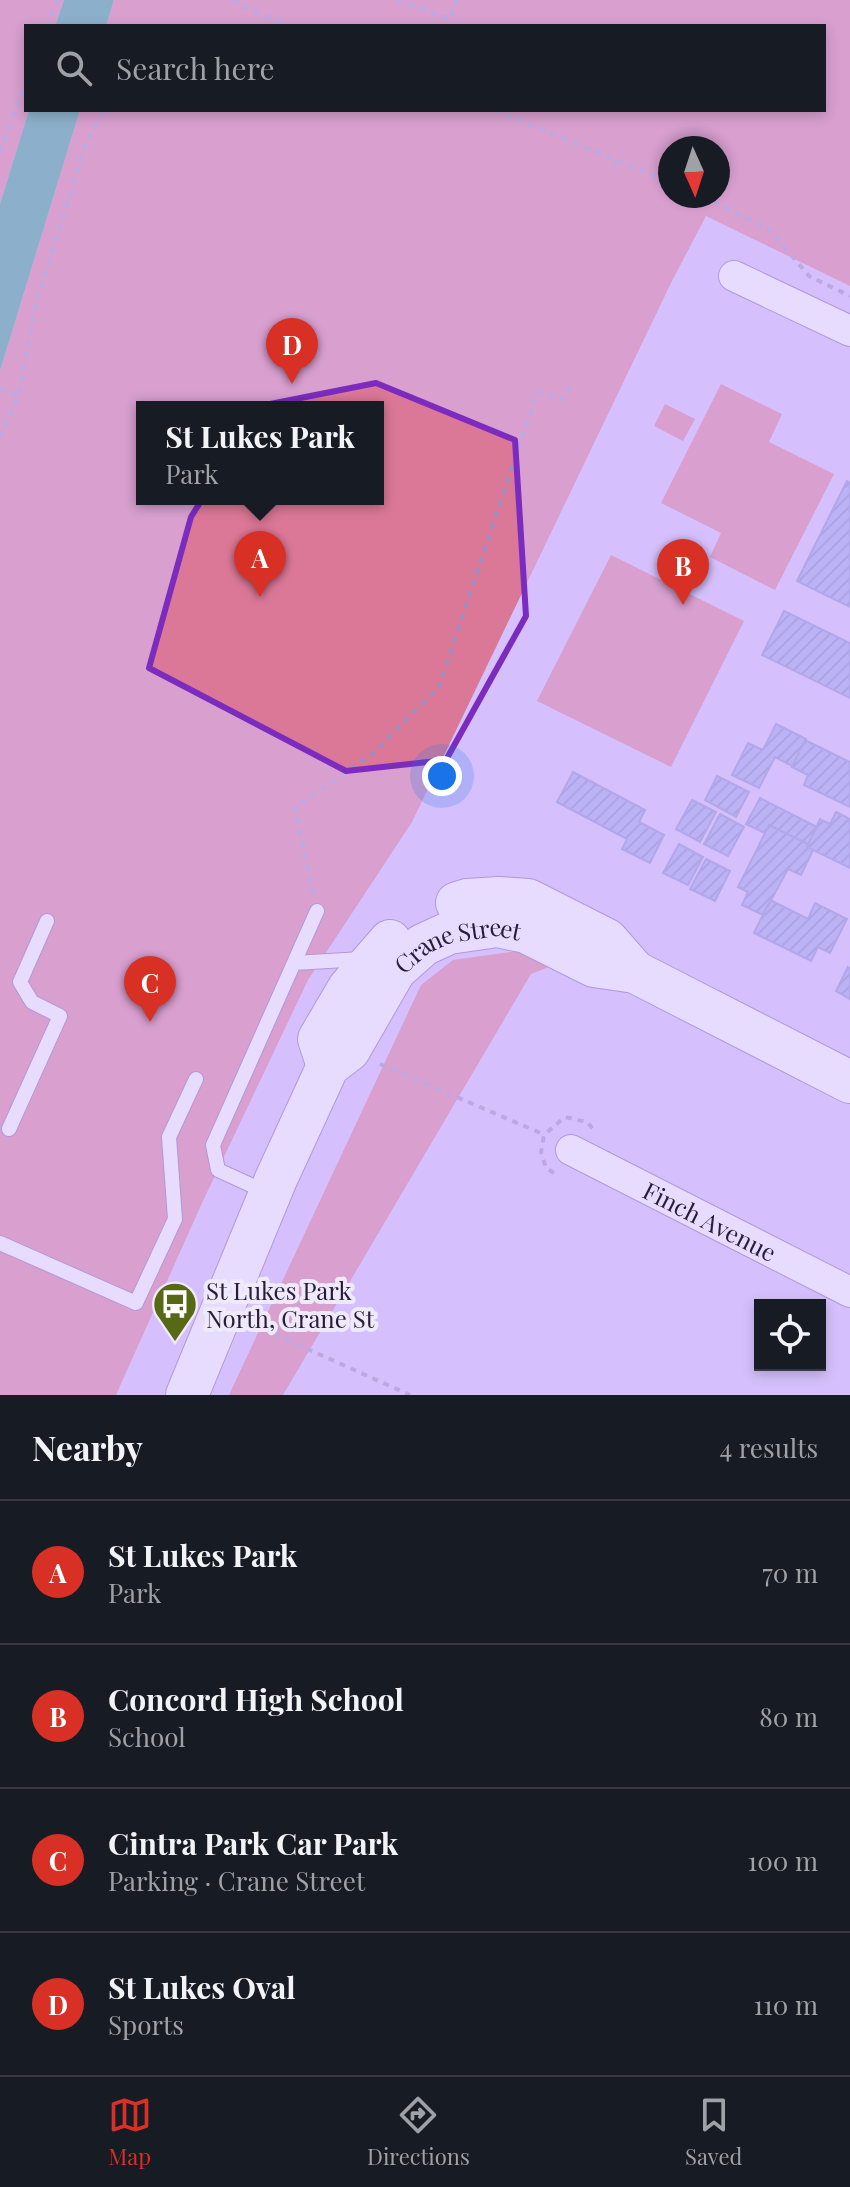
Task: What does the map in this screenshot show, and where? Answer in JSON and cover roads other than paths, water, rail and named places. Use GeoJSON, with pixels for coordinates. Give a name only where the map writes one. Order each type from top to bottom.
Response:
{"type":"FeatureCollection","features":[{"type":"Feature","properties":{"kind":"main road","name":"Crane Street"},"geometry":{"type":"LineString","coordinates":[[339,1058],[319,1039],[349,988],[372,959],[413,922],[467,900],[528,900],[607,940],[635,972]]}},
{"type":"Feature","properties":{"kind":"main road","name":"Crane Street"},"geometry":{"type":"LineString","coordinates":[[187,1395],[270,1194],[339,1058],[395,970],[423,945],[449,933],[497,926],[526,932],[594,966],[635,972],[850,1082]]}},
{"type":"Feature","properties":{"kind":"street"},"geometry":{"type":"LineString","coordinates":[[734,276],[850,331]]}},
{"type":"Feature","properties":{"kind":"street","name":"Finch Avenue"},"geometry":{"type":"LineString","coordinates":[[571,1150],[850,1292]]}},
{"type":"Feature","properties":{"kind":"lane"},"geometry":{"type":"LineString","coordinates":[[270,1194],[218,1170],[213,1145],[317,911]]}},
{"type":"Feature","properties":{"kind":"lane"},"geometry":{"type":"LineString","coordinates":[[9,1129],[60,1016],[32,1002],[20,982],[47,921]]}},
{"type":"Feature","properties":{"kind":"lane"},"geometry":{"type":"LineString","coordinates":[[294,963],[372,959]]}},
{"type":"Feature","properties":{"kind":"lane"},"geometry":{"type":"LineString","coordinates":[[0,1243],[136,1303],[175,1219],[169,1137],[196,1079]]}},
{"type":"Feature","properties":{"kind":"place","name":"St Lukes Oval"},"geometry":{"type":"Point","coordinates":[292,384]}},
{"type":"Feature","properties":{"kind":"place","name":"St Lukes Park"},"geometry":{"type":"Point","coordinates":[260,597]}},
{"type":"Feature","properties":{"kind":"place","name":"Concord High School"},"geometry":{"type":"Point","coordinates":[683,605]}},
{"type":"Feature","properties":{"kind":"place","name":"Cintra Park Car Park"},"geometry":{"type":"Point","coordinates":[150,1022]}},
{"type":"Feature","properties":{"kind":"place","name":"St Lukes Park North, Crane St"},"geometry":{"type":"Point","coordinates":[175,1343]}}]}
